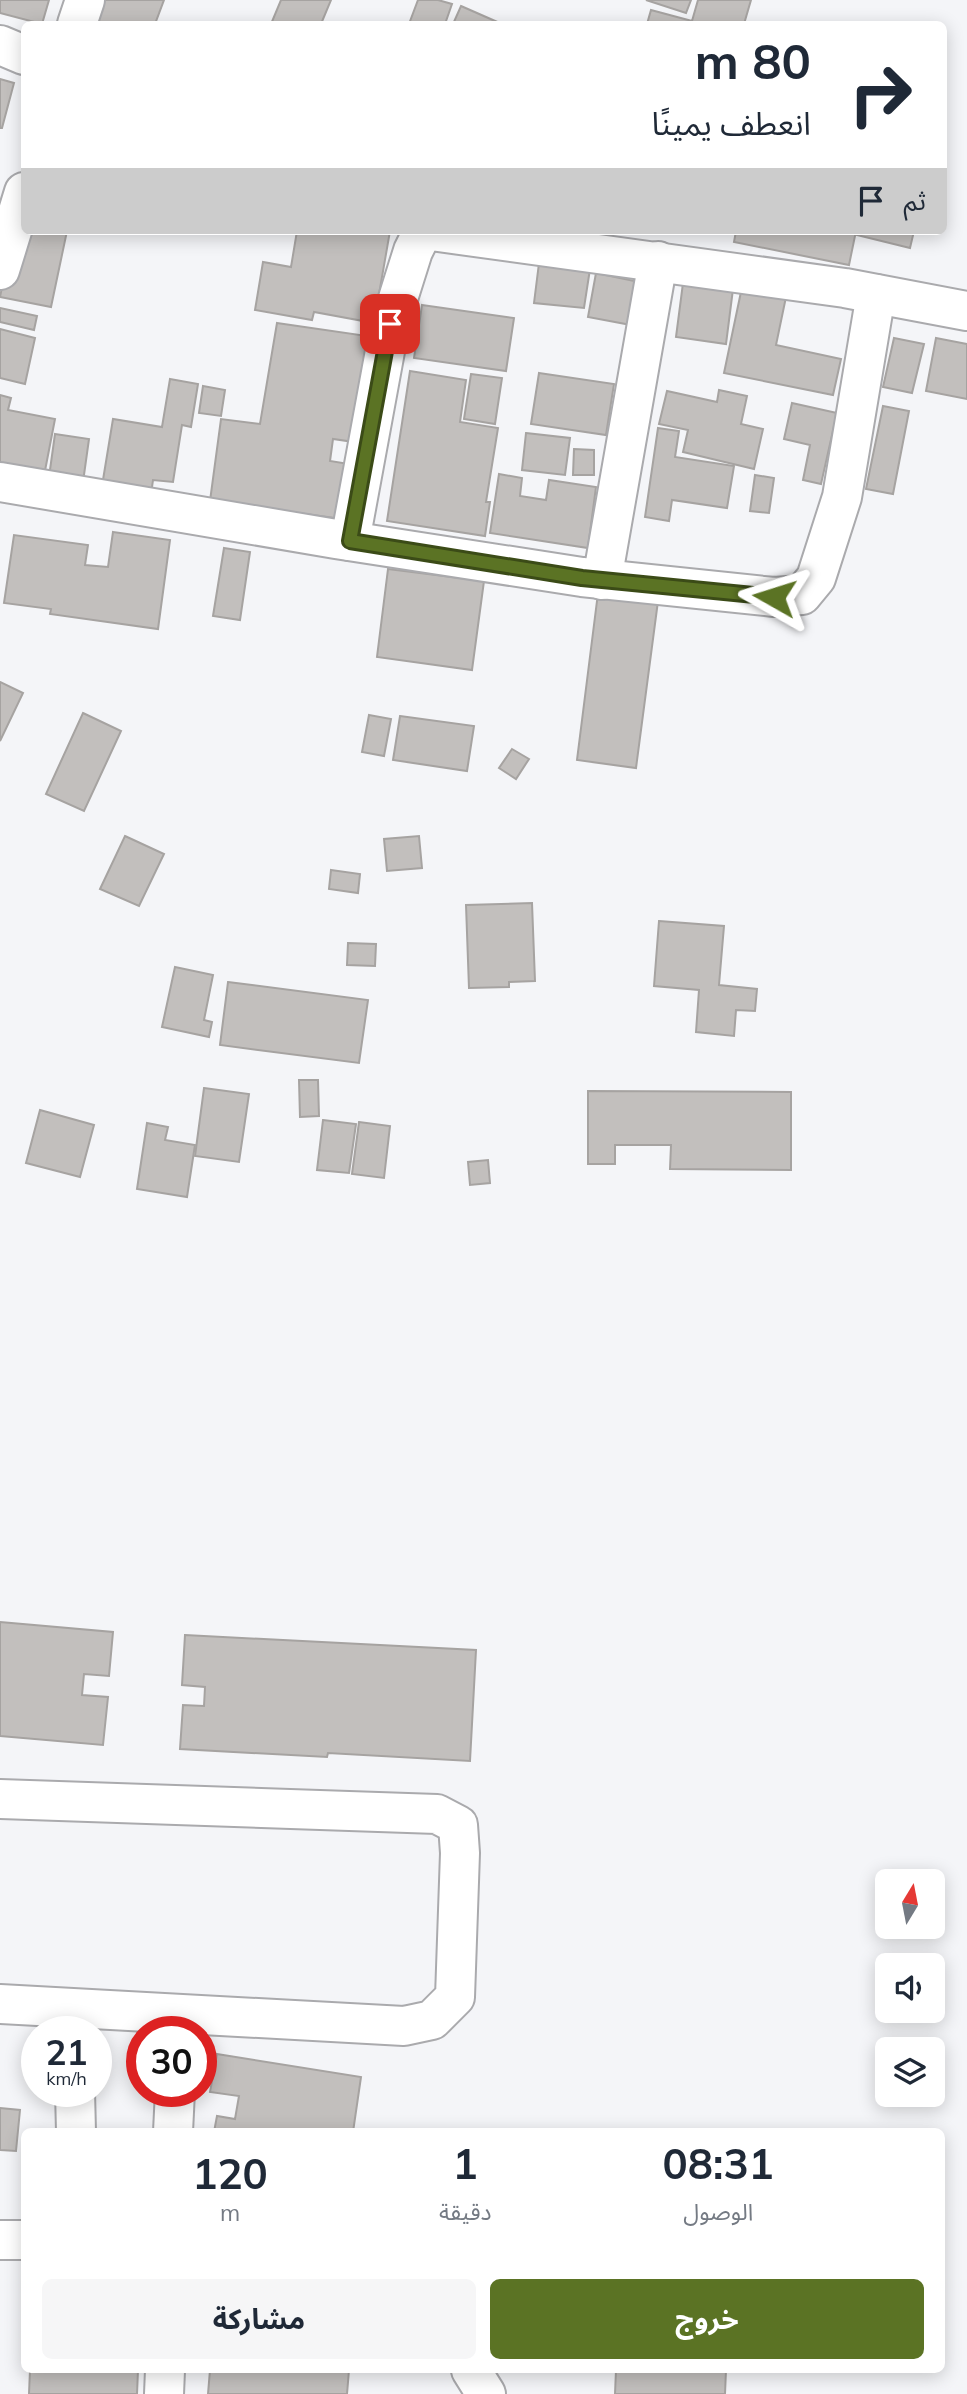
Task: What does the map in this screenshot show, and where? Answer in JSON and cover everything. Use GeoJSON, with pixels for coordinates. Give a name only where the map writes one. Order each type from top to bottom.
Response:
{"type":"FeatureCollection","features":[{"type":"Feature","properties":{"kind":"street"},"geometry":{"type":"LineString","coordinates":[[79,21],[85,0]]}},
{"type":"Feature","properties":{"kind":"street"},"geometry":{"type":"LineString","coordinates":[[0,45],[21,54]]}},
{"type":"Feature","properties":{"kind":"street"},"geometry":{"type":"LineString","coordinates":[[0,270],[21,202]]}},
{"type":"Feature","properties":{"kind":"street"},"geometry":{"type":"LineString","coordinates":[[350,541],[390,324],[413,251],[421,235]]}},
{"type":"Feature","properties":{"kind":"street"},"geometry":{"type":"LineString","coordinates":[[461,235],[658,261],[876,294],[967,311]]}},
{"type":"Feature","properties":{"kind":"street"},"geometry":{"type":"LineString","coordinates":[[602,580],[658,261]]}},
{"type":"Feature","properties":{"kind":"street"},"geometry":{"type":"LineString","coordinates":[[0,482],[602,580],[774,597],[802,595],[816,579],[842,497],[876,294]]}},
{"type":"Feature","properties":{"kind":"street"},"geometry":{"type":"LineString","coordinates":[[0,1799],[437,1814],[458,1825],[460,1853],[455,1997],[432,2021],[404,2026],[217,2024]]}},
{"type":"Feature","properties":{"kind":"street"},"geometry":{"type":"LineString","coordinates":[[0,2004],[56,2016]]}},
{"type":"Feature","properties":{"kind":"street"},"geometry":{"type":"LineString","coordinates":[[75,2107],[76,2128]]}},
{"type":"Feature","properties":{"kind":"street"},"geometry":{"type":"LineString","coordinates":[[173,2128],[174,2107]]}},
{"type":"Feature","properties":{"kind":"street"},"geometry":{"type":"LineString","coordinates":[[0,2240],[21,2240]]}},
{"type":"Feature","properties":{"kind":"street"},"geometry":{"type":"LineString","coordinates":[[164,2394],[165,2373]]}},
{"type":"Feature","properties":{"kind":"street"},"geometry":{"type":"LineString","coordinates":[[473,2373],[486,2394]]}},
{"type":"Feature","properties":{"kind":"building"},"geometry":{"type":"Polygon","coordinates":[[[0,0],[49,0],[43,21],[31,21],[0,13],[0,0]]]}},
{"type":"Feature","properties":{"kind":"building"},"geometry":{"type":"Polygon","coordinates":[[[98,0],[164,0],[156,21],[90,21],[98,0]]]}},
{"type":"Feature","properties":{"kind":"building"},"geometry":{"type":"Polygon","coordinates":[[[281,0],[331,0],[322,21],[272,21],[281,0]]]}},
{"type":"Feature","properties":{"kind":"building"},"geometry":{"type":"Polygon","coordinates":[[[418,0],[438,0],[452,4],[446,21],[410,21],[418,0]]]}},
{"type":"Feature","properties":{"kind":"building"},"geometry":{"type":"Polygon","coordinates":[[[646,0],[691,0],[686,13],[646,0]]]}},
{"type":"Feature","properties":{"kind":"building"},"geometry":{"type":"Polygon","coordinates":[[[698,0],[751,0],[745,21],[692,21],[698,0]]]}},
{"type":"Feature","properties":{"kind":"building"},"geometry":{"type":"Polygon","coordinates":[[[461,6],[495,21],[454,21],[461,6]]]}},
{"type":"Feature","properties":{"kind":"building"},"geometry":{"type":"Polygon","coordinates":[[[651,10],[692,21],[648,21],[651,10]]]}},
{"type":"Feature","properties":{"kind":"building"},"geometry":{"type":"Polygon","coordinates":[[[0,79],[14,83],[2,128],[0,128],[0,79]]]}},
{"type":"Feature","properties":{"kind":"building"},"geometry":{"type":"Polygon","coordinates":[[[21,193],[21,235],[66,235],[51,307],[0,297],[21,193]]]}},
{"type":"Feature","properties":{"kind":"building"},"geometry":{"type":"Polygon","coordinates":[[[296,235],[389,235],[374,323],[314,312],[312,320],[255,310],[263,262],[291,267],[296,235]]]}},
{"type":"Feature","properties":{"kind":"building"},"geometry":{"type":"Polygon","coordinates":[[[735,235],[855,235],[849,265],[734,242],[735,235]]]}},
{"type":"Feature","properties":{"kind":"building"},"geometry":{"type":"Polygon","coordinates":[[[857,235],[913,235],[910,248],[857,235]]]}},
{"type":"Feature","properties":{"kind":"building"},"geometry":{"type":"Polygon","coordinates":[[[539,263],[590,269],[584,308],[534,303],[539,263]]]}},
{"type":"Feature","properties":{"kind":"building"},"geometry":{"type":"Polygon","coordinates":[[[596,273],[639,282],[631,325],[588,317],[596,273]]]}},
{"type":"Feature","properties":{"kind":"building"},"geometry":{"type":"Polygon","coordinates":[[[683,283],[733,289],[726,344],[676,337],[683,283]]]}},
{"type":"Feature","properties":{"kind":"building"},"geometry":{"type":"Polygon","coordinates":[[[742,287],[786,297],[776,345],[841,359],[833,395],[724,373],[742,287]]]}},
{"type":"Feature","properties":{"kind":"building"},"geometry":{"type":"Polygon","coordinates":[[[422,305],[514,318],[506,371],[414,358],[422,305]]]}},
{"type":"Feature","properties":{"kind":"building"},"geometry":{"type":"Polygon","coordinates":[[[0,308],[37,316],[34,330],[0,322],[0,308]]]}},
{"type":"Feature","properties":{"kind":"building"},"geometry":{"type":"Polygon","coordinates":[[[277,323],[367,336],[354,442],[333,439],[330,461],[349,464],[342,519],[210,501],[221,419],[260,424],[277,323]]]}},
{"type":"Feature","properties":{"kind":"building"},"geometry":{"type":"Polygon","coordinates":[[[0,329],[35,338],[25,384],[0,378],[0,329]]]}},
{"type":"Feature","properties":{"kind":"building"},"geometry":{"type":"Polygon","coordinates":[[[894,338],[924,344],[912,393],[883,387],[894,338]]]}},
{"type":"Feature","properties":{"kind":"building"},"geometry":{"type":"Polygon","coordinates":[[[936,338],[967,344],[967,399],[926,391],[936,338]]]}},
{"type":"Feature","properties":{"kind":"building"},"geometry":{"type":"Polygon","coordinates":[[[410,371],[466,380],[460,422],[498,428],[486,502],[490,502],[485,536],[387,521],[410,371]]]}},
{"type":"Feature","properties":{"kind":"building"},"geometry":{"type":"Polygon","coordinates":[[[539,373],[614,384],[606,435],[531,424],[539,373]]]}},
{"type":"Feature","properties":{"kind":"building"},"geometry":{"type":"Polygon","coordinates":[[[471,374],[502,378],[495,424],[464,419],[471,374]]]}},
{"type":"Feature","properties":{"kind":"building"},"geometry":{"type":"Polygon","coordinates":[[[170,379],[198,384],[191,427],[182,425],[173,482],[153,480],[151,494],[102,486],[113,419],[162,427],[170,379]]]}},
{"type":"Feature","properties":{"kind":"building"},"geometry":{"type":"Polygon","coordinates":[[[203,386],[225,390],[221,416],[199,413],[203,386]]]}},
{"type":"Feature","properties":{"kind":"building"},"geometry":{"type":"Polygon","coordinates":[[[719,390],[747,396],[741,424],[763,429],[754,469],[683,452],[688,430],[659,424],[667,391],[717,402],[719,390]]]}},
{"type":"Feature","properties":{"kind":"building"},"geometry":{"type":"Polygon","coordinates":[[[0,395],[11,398],[8,410],[55,419],[43,481],[0,472],[0,395]]]}},
{"type":"Feature","properties":{"kind":"building"},"geometry":{"type":"Polygon","coordinates":[[[792,403],[837,413],[821,484],[803,480],[810,445],[784,439],[792,403]]]}},
{"type":"Feature","properties":{"kind":"building"},"geometry":{"type":"Polygon","coordinates":[[[883,406],[909,411],[893,494],[866,489],[883,406]]]}},
{"type":"Feature","properties":{"kind":"building"},"geometry":{"type":"Polygon","coordinates":[[[658,428],[679,431],[675,457],[734,466],[727,508],[672,500],[669,521],[645,517],[658,428]]]}},
{"type":"Feature","properties":{"kind":"building"},"geometry":{"type":"Polygon","coordinates":[[[526,433],[570,438],[565,475],[522,470],[526,433]]]}},
{"type":"Feature","properties":{"kind":"building"},"geometry":{"type":"Polygon","coordinates":[[[55,434],[89,439],[83,482],[49,477],[55,434]]]}},
{"type":"Feature","properties":{"kind":"building"},"geometry":{"type":"Polygon","coordinates":[[[574,449],[594,450],[594,475],[573,475],[574,449]]]}},
{"type":"Feature","properties":{"kind":"building"},"geometry":{"type":"Polygon","coordinates":[[[499,474],[522,478],[520,496],[546,500],[549,480],[596,487],[588,548],[490,533],[499,474]]]}},
{"type":"Feature","properties":{"kind":"building"},"geometry":{"type":"Polygon","coordinates":[[[755,475],[774,478],[769,513],[750,511],[755,475]]]}},
{"type":"Feature","properties":{"kind":"building"},"geometry":{"type":"Polygon","coordinates":[[[113,532],[170,540],[158,629],[50,614],[51,609],[4,603],[14,535],[88,545],[85,565],[108,567],[113,532]]]}},
{"type":"Feature","properties":{"kind":"building"},"geometry":{"type":"Polygon","coordinates":[[[224,548],[250,552],[240,620],[213,616],[224,548]]]}},
{"type":"Feature","properties":{"kind":"building"},"geometry":{"type":"Polygon","coordinates":[[[388,569],[484,581],[472,670],[377,657],[388,569]]]}},
{"type":"Feature","properties":{"kind":"building"},"geometry":{"type":"Polygon","coordinates":[[[598,593],[658,601],[636,768],[577,760],[598,593]]]}},
{"type":"Feature","properties":{"kind":"building"},"geometry":{"type":"Polygon","coordinates":[[[0,682],[23,693],[0,741],[0,682]]]}},
{"type":"Feature","properties":{"kind":"building"},"geometry":{"type":"Polygon","coordinates":[[[83,713],[121,731],[84,811],[46,794],[83,713]]]}},
{"type":"Feature","properties":{"kind":"building"},"geometry":{"type":"Polygon","coordinates":[[[369,715],[391,719],[384,756],[362,752],[369,715]]]}},
{"type":"Feature","properties":{"kind":"building"},"geometry":{"type":"Polygon","coordinates":[[[400,716],[474,726],[467,771],[393,760],[400,716]]]}},
{"type":"Feature","properties":{"kind":"building"},"geometry":{"type":"Polygon","coordinates":[[[512,749],[529,759],[516,779],[499,768],[512,749]]]}},
{"type":"Feature","properties":{"kind":"building"},"geometry":{"type":"Polygon","coordinates":[[[125,836],[164,854],[139,906],[100,889],[125,836]]]}},
{"type":"Feature","properties":{"kind":"building"},"geometry":{"type":"Polygon","coordinates":[[[419,836],[422,868],[387,871],[384,839],[419,836]]]}},
{"type":"Feature","properties":{"kind":"building"},"geometry":{"type":"Polygon","coordinates":[[[331,870],[360,874],[358,893],[329,889],[331,870]]]}},
{"type":"Feature","properties":{"kind":"building"},"geometry":{"type":"Polygon","coordinates":[[[532,903],[535,981],[509,982],[509,987],[469,988],[466,905],[532,903]]]}},
{"type":"Feature","properties":{"kind":"building"},"geometry":{"type":"Polygon","coordinates":[[[659,921],[724,926],[719,985],[757,989],[755,1011],[736,1010],[734,1036],[696,1032],[699,990],[654,986],[659,921]]]}},
{"type":"Feature","properties":{"kind":"building"},"geometry":{"type":"Polygon","coordinates":[[[348,943],[376,944],[375,966],[347,965],[348,943]]]}},
{"type":"Feature","properties":{"kind":"building"},"geometry":{"type":"Polygon","coordinates":[[[175,967],[213,975],[204,1020],[212,1022],[209,1037],[162,1027],[175,967]]]}},
{"type":"Feature","properties":{"kind":"building"},"geometry":{"type":"Polygon","coordinates":[[[228,982],[368,1000],[359,1063],[220,1045],[228,982]]]}},
{"type":"Feature","properties":{"kind":"building"},"geometry":{"type":"Polygon","coordinates":[[[299,1080],[318,1080],[319,1116],[300,1117],[299,1080]]]}},
{"type":"Feature","properties":{"kind":"building"},"geometry":{"type":"Polygon","coordinates":[[[204,1088],[249,1094],[239,1162],[195,1156],[204,1088]]]}},
{"type":"Feature","properties":{"kind":"building"},"geometry":{"type":"Polygon","coordinates":[[[588,1091],[791,1092],[791,1170],[670,1169],[671,1145],[615,1145],[615,1164],[588,1164],[588,1091]]]}},
{"type":"Feature","properties":{"kind":"building"},"geometry":{"type":"Polygon","coordinates":[[[40,1110],[94,1125],[80,1177],[26,1163],[40,1110]]]}},
{"type":"Feature","properties":{"kind":"building"},"geometry":{"type":"Polygon","coordinates":[[[323,1120],[356,1124],[349,1173],[317,1170],[323,1120]]]}},
{"type":"Feature","properties":{"kind":"building"},"geometry":{"type":"Polygon","coordinates":[[[359,1122],[390,1126],[384,1178],[352,1174],[359,1122]]]}},
{"type":"Feature","properties":{"kind":"building"},"geometry":{"type":"Polygon","coordinates":[[[147,1123],[168,1127],[165,1140],[195,1145],[187,1197],[137,1189],[147,1123]]]}},
{"type":"Feature","properties":{"kind":"building"},"geometry":{"type":"Polygon","coordinates":[[[488,1160],[490,1183],[470,1185],[468,1162],[488,1160]]]}},
{"type":"Feature","properties":{"kind":"building"},"geometry":{"type":"Polygon","coordinates":[[[0,1622],[113,1632],[109,1676],[84,1674],[82,1695],[108,1697],[103,1745],[0,1736],[0,1622]]]}},
{"type":"Feature","properties":{"kind":"building"},"geometry":{"type":"Polygon","coordinates":[[[185,1635],[476,1650],[470,1761],[328,1753],[327,1757],[180,1749],[183,1705],[204,1706],[205,1687],[182,1685],[185,1635]]]}},
{"type":"Feature","properties":{"kind":"building"},"geometry":{"type":"Polygon","coordinates":[[[217,2054],[361,2077],[354,2128],[215,2128],[217,2116],[235,2119],[239,2096],[217,2093],[217,2054]]]}},
{"type":"Feature","properties":{"kind":"building"},"geometry":{"type":"Polygon","coordinates":[[[0,2108],[20,2110],[16,2151],[0,2150],[0,2108]]]}},
{"type":"Feature","properties":{"kind":"building"},"geometry":{"type":"Polygon","coordinates":[[[30,2373],[138,2373],[137,2394],[29,2394],[30,2373]]]}},
{"type":"Feature","properties":{"kind":"building"},"geometry":{"type":"Polygon","coordinates":[[[210,2373],[349,2373],[347,2394],[208,2394],[210,2373]]]}},
{"type":"Feature","properties":{"kind":"building"},"geometry":{"type":"Polygon","coordinates":[[[616,2373],[726,2373],[725,2394],[615,2394],[616,2373]]]}},
{"type":"Feature","properties":{"kind":"route"},"geometry":{"type":"LineString","coordinates":[[390,324],[350,541],[582,578],[774,597]]}}]}
